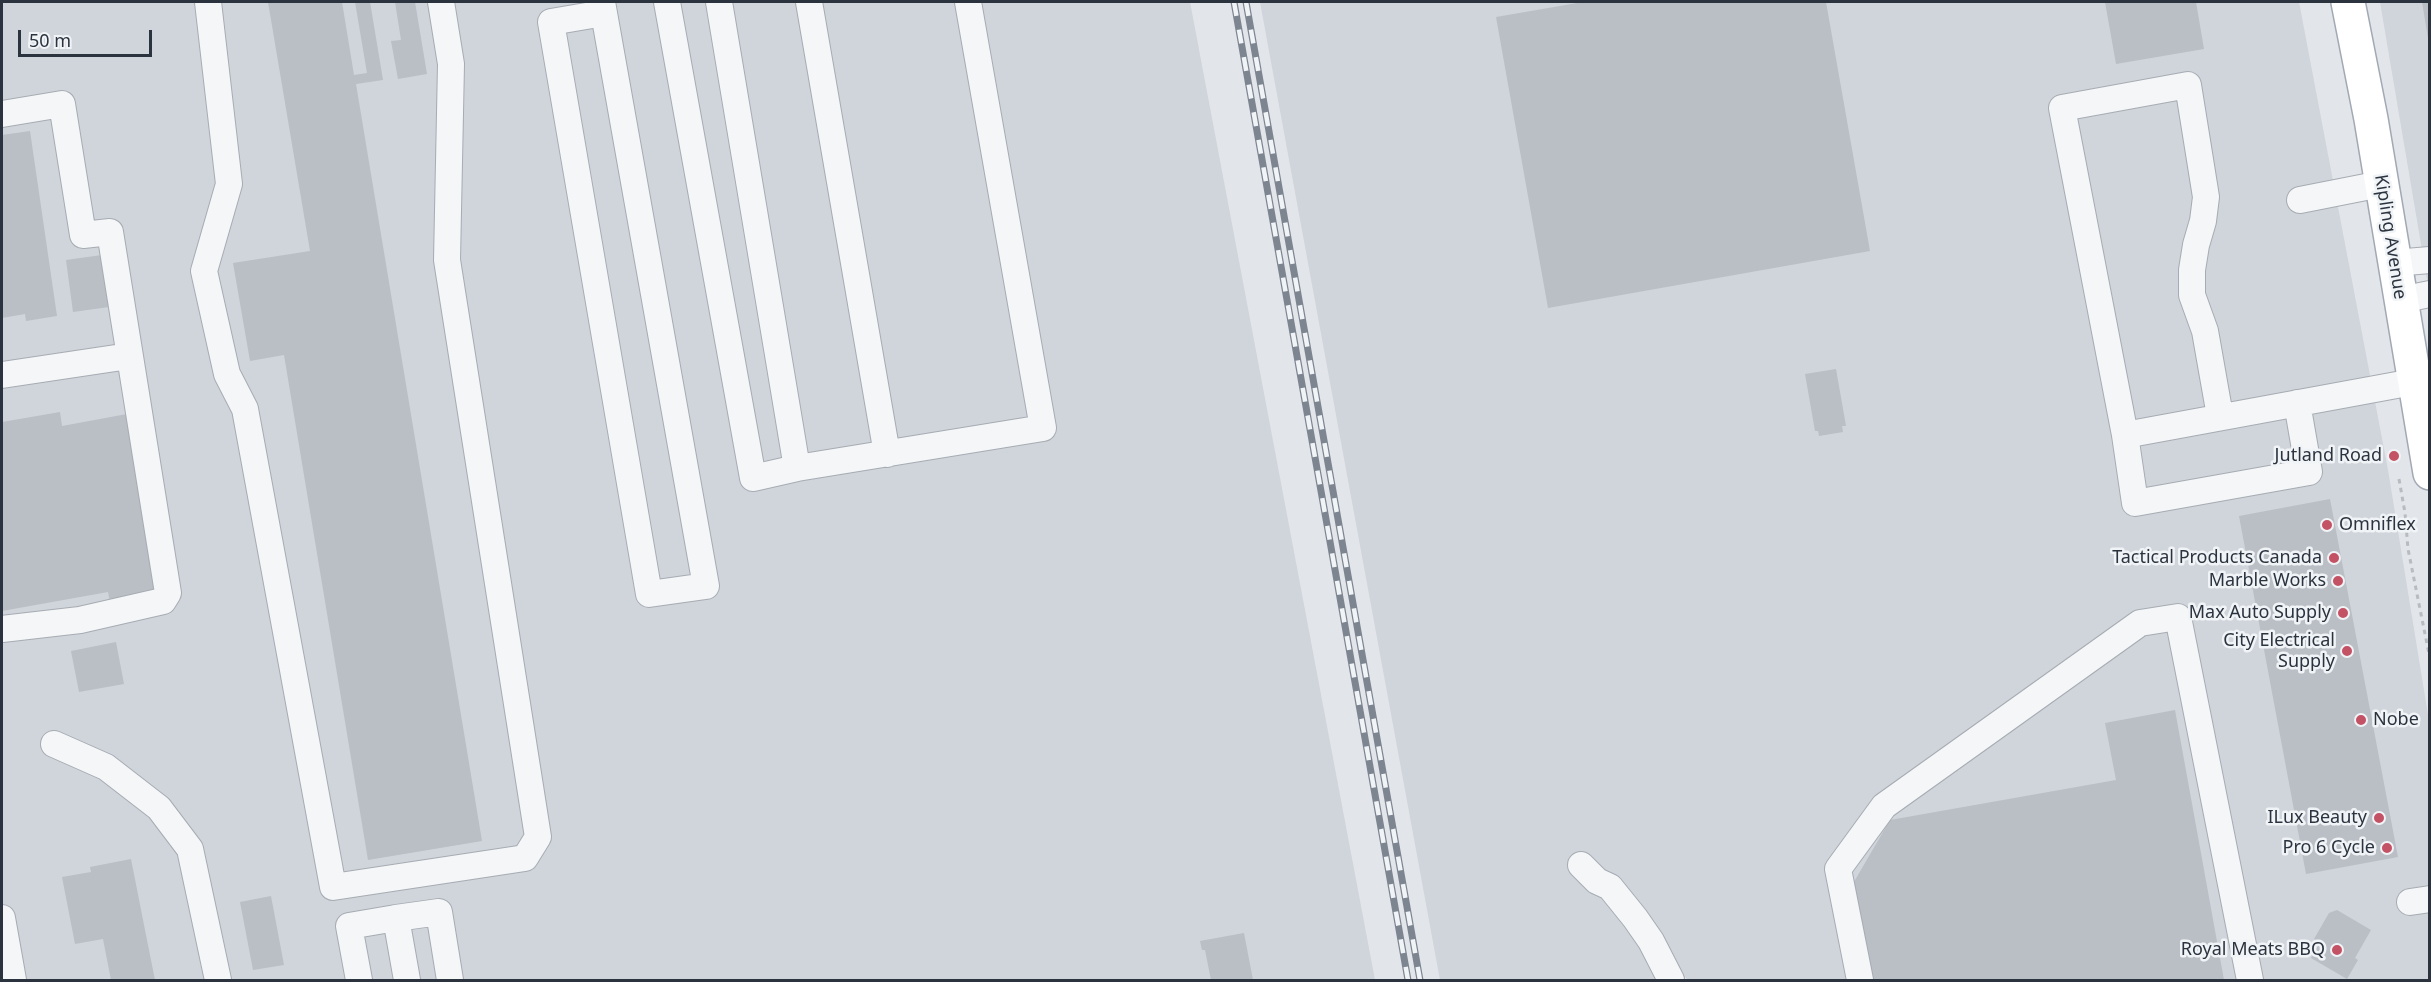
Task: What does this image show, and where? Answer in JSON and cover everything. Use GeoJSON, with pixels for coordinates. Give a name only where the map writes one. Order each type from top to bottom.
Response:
{"type":"FeatureCollection","features":[{"type":"Feature","properties":{"kind":"main road","name":"Kipling Avenue"},"geometry":{"type":"LineString","coordinates":[[2348,2],[2394,263],[2415,297],[2414,476]]}},
{"type":"Feature","properties":{"kind":"street"},"geometry":{"type":"LineString","coordinates":[[208,2],[229,184],[204,271],[227,374],[245,409],[333,887],[525,858],[538,837],[447,260],[450,64],[441,2]]}},
{"type":"Feature","properties":{"kind":"street"},"geometry":{"type":"LineString","coordinates":[[667,2],[753,478],[797,468],[1043,428],[968,2]]}},
{"type":"Feature","properties":{"kind":"street"},"geometry":{"type":"LineString","coordinates":[[719,2],[797,468]]}},
{"type":"Feature","properties":{"kind":"street"},"geometry":{"type":"LineString","coordinates":[[809,2],[887,454]]}},
{"type":"Feature","properties":{"kind":"street"},"geometry":{"type":"LineString","coordinates":[[603,7],[706,586],[649,594],[551,22],[573,10],[603,7]]}},
{"type":"Feature","properties":{"kind":"street"},"geometry":{"type":"LineString","coordinates":[[2220,416],[2205,331],[2192,295],[2192,270],[2206,197],[2188,85],[2062,108],[2125,435],[2135,503],[2309,472],[2296,403]]}},
{"type":"Feature","properties":{"kind":"street"},"geometry":{"type":"LineString","coordinates":[[2,114],[62,104],[83,235],[110,232],[168,593],[163,601],[80,620],[2,629]]}},
{"type":"Feature","properties":{"kind":"street"},"geometry":{"type":"LineString","coordinates":[[2300,201],[2381,183]]}},
{"type":"Feature","properties":{"kind":"street"},"geometry":{"type":"LineString","coordinates":[[2394,263],[2430,260]]}},
{"type":"Feature","properties":{"kind":"street"},"geometry":{"type":"LineString","coordinates":[[2,375],[129,356]]}},
{"type":"Feature","properties":{"kind":"street"},"geometry":{"type":"LineString","coordinates":[[2125,435],[2413,382]]}},
{"type":"Feature","properties":{"kind":"street"},"geometry":{"type":"LineString","coordinates":[[1860,981],[1838,869],[1884,806],[2140,623],[2178,617],[2250,981]]}},
{"type":"Feature","properties":{"kind":"street"},"geometry":{"type":"LineString","coordinates":[[54,744],[106,767],[159,808],[190,849],[218,981]]}},
{"type":"Feature","properties":{"kind":"street"},"geometry":{"type":"LineString","coordinates":[[1589,873],[1602,897],[1661,971],[1670,978]]}},
{"type":"Feature","properties":{"kind":"street"},"geometry":{"type":"LineString","coordinates":[[359,981],[349,926],[439,912],[450,981]]}},
{"type":"Feature","properties":{"kind":"street"},"geometry":{"type":"LineString","coordinates":[[2,918],[13,981]]}},
{"type":"Feature","properties":{"kind":"street"},"geometry":{"type":"LineString","coordinates":[[396,918],[406,981]]}},
{"type":"Feature","properties":{"kind":"path"},"geometry":{"type":"LineString","coordinates":[[2414,476],[2407,524],[2408,549],[2430,659]]}},
{"type":"Feature","properties":{"kind":"shaded area"},"geometry":{"type":"Polygon","coordinates":[[[2,2],[1190,2],[1375,980],[2,980],[2,2]]]}},
{"type":"Feature","properties":{"kind":"shaded area"},"geometry":{"type":"Polygon","coordinates":[[[1260,2],[2299,2],[2388,470],[2429,721],[2429,980],[1688,980],[1685,977],[1680,980],[1440,980],[1260,2]]]}},
{"type":"Feature","properties":{"kind":"shaded area"},"geometry":{"type":"Polygon","coordinates":[[[2380,2],[2429,2],[2429,291],[2420,238],[2380,2]]]}},
{"type":"Feature","properties":{"kind":"building"},"geometry":{"type":"Polygon","coordinates":[[[268,2],[342,2],[354,75],[367,73],[355,2],[370,2],[383,80],[356,84],[482,841],[368,860],[284,355],[250,361],[233,263],[310,251],[268,2]]]}},
{"type":"Feature","properties":{"kind":"building"},"geometry":{"type":"Polygon","coordinates":[[[395,2],[415,2],[427,74],[398,79],[391,41],[401,40],[395,2]]]}},
{"type":"Feature","properties":{"kind":"building"},"geometry":{"type":"Polygon","coordinates":[[[1583,2],[1826,2],[1870,251],[1548,308],[1496,17],[1583,2]]]}},
{"type":"Feature","properties":{"kind":"building"},"geometry":{"type":"Polygon","coordinates":[[[2105,2],[2196,2],[2204,49],[2116,64],[2105,2]]]}},
{"type":"Feature","properties":{"kind":"building"},"geometry":{"type":"Polygon","coordinates":[[[2422,2],[2430,2],[2430,38],[2428,38],[2422,2]]]}},
{"type":"Feature","properties":{"kind":"building"},"geometry":{"type":"Polygon","coordinates":[[[30,131],[57,316],[26,321],[25,314],[2,318],[2,135],[30,131]]]}},
{"type":"Feature","properties":{"kind":"building"},"geometry":{"type":"Polygon","coordinates":[[[102,255],[109,307],[73,312],[66,260],[102,255]]]}},
{"type":"Feature","properties":{"kind":"building"},"geometry":{"type":"Polygon","coordinates":[[[1836,369],[1846,426],[1842,426],[1843,432],[1819,436],[1818,431],[1815,431],[1805,374],[1836,369]]]}},
{"type":"Feature","properties":{"kind":"building"},"geometry":{"type":"Polygon","coordinates":[[[60,412],[62,426],[127,414],[160,599],[111,608],[108,592],[2,611],[2,422],[60,412]]]}},
{"type":"Feature","properties":{"kind":"building"},"geometry":{"type":"Polygon","coordinates":[[[2330,499],[2398,857],[2306,874],[2239,516],[2330,499]]]}},
{"type":"Feature","properties":{"kind":"building"},"geometry":{"type":"Polygon","coordinates":[[[116,642],[124,684],[79,692],[71,651],[116,642]]]}},
{"type":"Feature","properties":{"kind":"building"},"geometry":{"type":"Polygon","coordinates":[[[2175,710],[2224,980],[1867,980],[1851,887],[1890,820],[2116,780],[2105,723],[2175,710]]]}},
{"type":"Feature","properties":{"kind":"building"},"geometry":{"type":"Polygon","coordinates":[[[131,859],[155,980],[111,980],[103,939],[75,944],[62,877],[91,872],[90,867],[131,859]]]}},
{"type":"Feature","properties":{"kind":"building"},"geometry":{"type":"Polygon","coordinates":[[[271,896],[284,965],[253,970],[240,902],[271,896]]]}},
{"type":"Feature","properties":{"kind":"building","name":"Royal Meats BBQ"},"geometry":{"type":"Polygon","coordinates":[[[2337,910],[2371,930],[2355,958],[2358,960],[2347,979],[2311,958],[2320,942],[2314,939],[2329,913],[2337,910]]]}},
{"type":"Feature","properties":{"kind":"building"},"geometry":{"type":"Polygon","coordinates":[[[1244,933],[1253,980],[1211,980],[1205,950],[1202,950],[1200,941],[1244,933]]]}},
{"type":"Feature","properties":{"kind":"railway"},"geometry":{"type":"LineString","coordinates":[[1234,2],[1408,980]]}},
{"type":"Feature","properties":{"kind":"railway"},"geometry":{"type":"LineString","coordinates":[[1246,2],[1420,980]]}},
{"type":"Feature","properties":{"kind":"place","name":"Jutland Road"},"geometry":{"type":"Point","coordinates":[2394,456]}},
{"type":"Feature","properties":{"kind":"place","name":"Omniflex"},"geometry":{"type":"Point","coordinates":[2327,525]}},
{"type":"Feature","properties":{"kind":"place","name":"Tactical Products Canada"},"geometry":{"type":"Point","coordinates":[2334,558]}},
{"type":"Feature","properties":{"kind":"place","name":"Marble Works"},"geometry":{"type":"Point","coordinates":[2338,581]}},
{"type":"Feature","properties":{"kind":"place","name":"Max Auto Supply"},"geometry":{"type":"Point","coordinates":[2343,613]}},
{"type":"Feature","properties":{"kind":"place","name":"City Electrical Supply"},"geometry":{"type":"Point","coordinates":[2347,651]}},
{"type":"Feature","properties":{"kind":"place","name":"Nobe"},"geometry":{"type":"Point","coordinates":[2361,720]}},
{"type":"Feature","properties":{"kind":"place","name":"ILux Beauty"},"geometry":{"type":"Point","coordinates":[2379,818]}},
{"type":"Feature","properties":{"kind":"place","name":"Pro 6 Cycle"},"geometry":{"type":"Point","coordinates":[2387,848]}},
{"type":"Feature","properties":{"kind":"place","name":"Royal Meats BBQ"},"geometry":{"type":"Point","coordinates":[2337,950]}}]}
